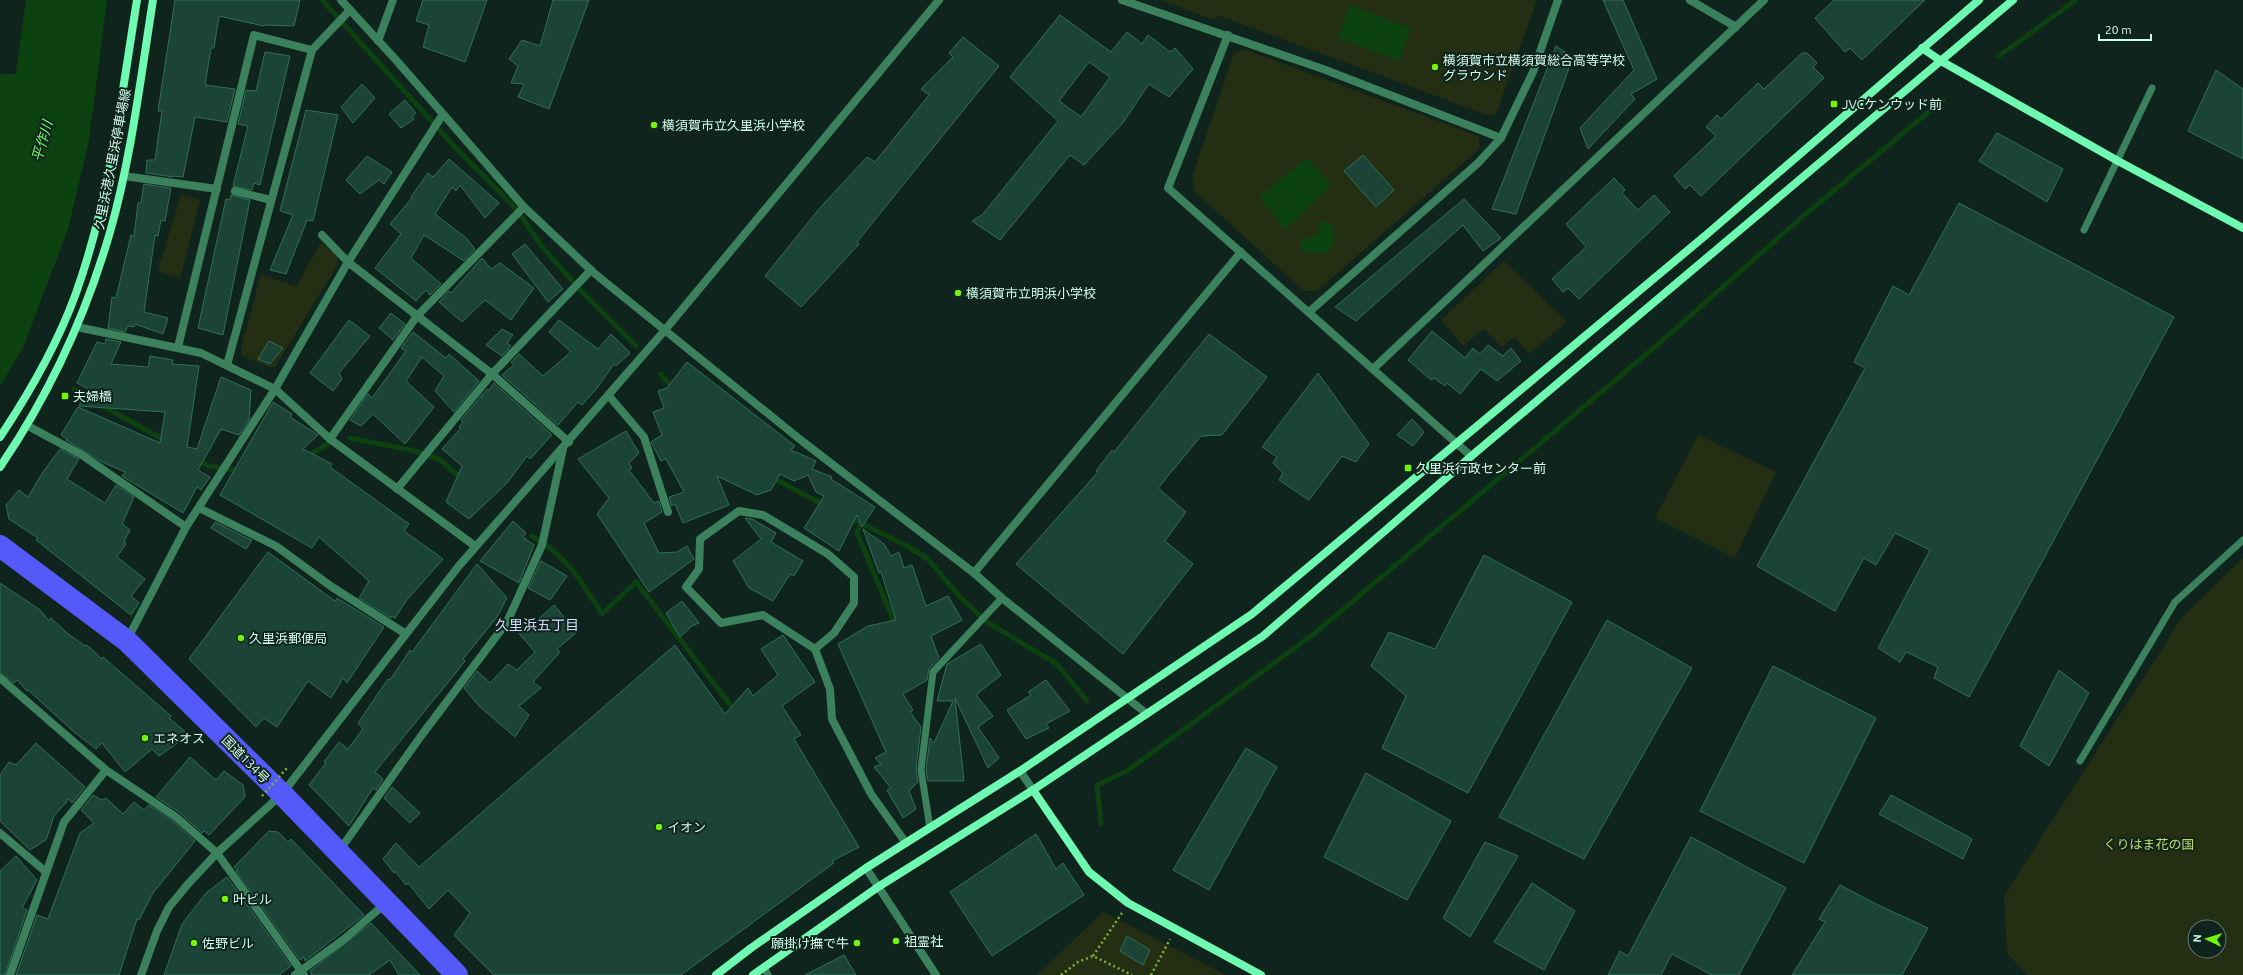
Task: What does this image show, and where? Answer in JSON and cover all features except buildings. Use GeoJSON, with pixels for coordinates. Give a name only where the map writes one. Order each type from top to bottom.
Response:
{"type":"FeatureCollection","features":[{"type":"Feature","properties":{"kind":"highway","name":"国道134号"},"geometry":{"type":"LineString","coordinates":[[0,546],[127,641],[272,795],[338,853],[457,975]]}},
{"type":"Feature","properties":{"kind":"street","name":"久里浜港久里浜停車場線"},"geometry":{"type":"LineString","coordinates":[[0,437],[51,350],[75,295],[86,265],[109,174],[138,0]]}},
{"type":"Feature","properties":{"kind":"street","name":"久里浜港久里浜停車場線"},"geometry":{"type":"LineString","coordinates":[[0,467],[28,426],[77,327],[111,231],[124,176],[153,0]]}},
{"type":"Feature","properties":{"kind":"street"},"geometry":{"type":"LineString","coordinates":[[341,0],[524,207],[592,270],[802,441],[974,573],[1002,598],[1147,714]]}},
{"type":"Feature","properties":{"kind":"street"},"geometry":{"type":"LineString","coordinates":[[378,41],[394,0]]}},
{"type":"Feature","properties":{"kind":"street"},"geometry":{"type":"LineString","coordinates":[[141,975],[156,930],[170,907],[272,795],[406,634],[475,546],[609,396],[939,0]]}},
{"type":"Feature","properties":{"kind":"street"},"geometry":{"type":"LineString","coordinates":[[1122,0],[1228,35],[1501,138]]}},
{"type":"Feature","properties":{"kind":"street"},"geometry":{"type":"LineString","coordinates":[[1309,312],[1478,163],[1501,138],[1533,72],[1558,0]]}},
{"type":"Feature","properties":{"kind":"street"},"geometry":{"type":"LineString","coordinates":[[1690,0],[1736,27]]}},
{"type":"Feature","properties":{"kind":"street"},"geometry":{"type":"LineString","coordinates":[[1373,369],[1764,0]]}},
{"type":"Feature","properties":{"kind":"street"},"geometry":{"type":"LineString","coordinates":[[716,975],[751,948],[866,868],[1020,771],[1252,614],[1706,235],[1979,0]]}},
{"type":"Feature","properties":{"kind":"street"},"geometry":{"type":"LineString","coordinates":[[753,975],[878,887],[1033,790],[1263,636],[1471,456],[2013,0]]}},
{"type":"Feature","properties":{"kind":"street"},"geometry":{"type":"LineString","coordinates":[[228,365],[312,50],[350,10]]}},
{"type":"Feature","properties":{"kind":"street"},"geometry":{"type":"LineString","coordinates":[[178,347],[254,35],[312,50]]}},
{"type":"Feature","properties":{"kind":"street"},"geometry":{"type":"LineString","coordinates":[[1228,35],[1168,188],[1471,456]]}},
{"type":"Feature","properties":{"kind":"street"},"geometry":{"type":"LineString","coordinates":[[1922,48],[1941,61],[2118,161],[2243,228]]}},
{"type":"Feature","properties":{"kind":"street"},"geometry":{"type":"LineString","coordinates":[[127,641],[186,527],[274,390],[348,262],[443,114]]}},
{"type":"Feature","properties":{"kind":"street"},"geometry":{"type":"LineString","coordinates":[[124,176],[216,189]]}},
{"type":"Feature","properties":{"kind":"street"},"geometry":{"type":"LineString","coordinates":[[235,191],[272,200]]}},
{"type":"Feature","properties":{"kind":"street"},"geometry":{"type":"LineString","coordinates":[[330,439],[417,316],[524,207]]}},
{"type":"Feature","properties":{"kind":"street"},"geometry":{"type":"LineString","coordinates":[[322,235],[348,262],[492,374],[566,445]]}},
{"type":"Feature","properties":{"kind":"street"},"geometry":{"type":"LineString","coordinates":[[974,573],[1241,252]]}},
{"type":"Feature","properties":{"kind":"street"},"geometry":{"type":"LineString","coordinates":[[397,489],[492,374],[592,270]]}},
{"type":"Feature","properties":{"kind":"street"},"geometry":{"type":"LineString","coordinates":[[77,327],[201,353],[228,365],[274,390],[330,439],[475,546]]}},
{"type":"Feature","properties":{"kind":"street"},"geometry":{"type":"LineString","coordinates":[[609,396],[644,438],[668,512]]}},
{"type":"Feature","properties":{"kind":"street"},"geometry":{"type":"LineString","coordinates":[[28,426],[82,455],[186,527]]}},
{"type":"Feature","properties":{"kind":"street"},"geometry":{"type":"LineString","coordinates":[[338,853],[421,736],[507,622],[542,544],[566,445]]}},
{"type":"Feature","properties":{"kind":"street"},"geometry":{"type":"LineString","coordinates":[[199,508],[276,546],[332,587],[406,634]]}},
{"type":"Feature","properties":{"kind":"street"},"geometry":{"type":"LineString","coordinates":[[815,648],[834,633],[854,603],[854,577],[828,554],[763,515],[739,511],[700,539],[699,569],[686,587],[721,623],[763,615],[815,648],[830,689],[832,719],[871,794],[906,843]]}},
{"type":"Feature","properties":{"kind":"street"},"geometry":{"type":"LineString","coordinates":[[0,678],[106,770],[176,817],[217,854],[300,973],[343,940],[386,903]]}},
{"type":"Feature","properties":{"kind":"street"},"geometry":{"type":"LineString","coordinates":[[10,975],[64,822],[106,770]]}},
{"type":"Feature","properties":{"kind":"street"},"geometry":{"type":"LineString","coordinates":[[1020,771],[1089,872],[1128,903],[1176,928],[1248,972],[1261,975]]}},
{"type":"Feature","properties":{"kind":"street"},"geometry":{"type":"LineString","coordinates":[[0,833],[46,872]]}},
{"type":"Feature","properties":{"kind":"street"},"geometry":{"type":"LineString","coordinates":[[866,868],[936,975]]}},
{"type":"Feature","properties":{"kind":"lane"},"geometry":{"type":"LineString","coordinates":[[2084,230],[2152,88]]}},
{"type":"Feature","properties":{"kind":"lane"},"geometry":{"type":"LineString","coordinates":[[2080,761],[2176,602],[2243,540]]}},
{"type":"Feature","properties":{"kind":"lane"},"geometry":{"type":"LineString","coordinates":[[930,828],[921,770],[933,672],[1002,598]]}},
{"type":"Feature","properties":{"kind":"lane"},"geometry":{"type":"LineString","coordinates":[[764,967],[768,975]]}},
{"type":"Feature","properties":{"kind":"path"},"geometry":{"type":"LineString","coordinates":[[272,795],[287,768]]}},
{"type":"Feature","properties":{"kind":"path"},"geometry":{"type":"LineString","coordinates":[[1061,975],[1078,962],[1093,956],[1128,903]]}},
{"type":"Feature","properties":{"kind":"path"},"geometry":{"type":"LineString","coordinates":[[1151,975],[1176,928]]}},
{"type":"Feature","properties":{"kind":"path"},"geometry":{"type":"LineString","coordinates":[[1093,956],[1132,975]]}},
{"type":"Feature","properties":{"kind":"green space","name":"横須賀市立横須賀総合高等学校 グラウンド"},"geometry":{"type":"Polygon","coordinates":[[[1160,0],[1537,0],[1496,114],[1490,116],[1217,15],[1215,20],[1160,0]]]}},
{"type":"Feature","properties":{"kind":"green space"},"geometry":{"type":"Polygon","coordinates":[[[1244,49],[1478,136],[1480,148],[1317,291],[1304,291],[1195,192],[1192,177],[1234,53],[1244,49]]]}},
{"type":"Feature","properties":{"kind":"green space"},"geometry":{"type":"Polygon","coordinates":[[[181,194],[200,200],[180,279],[158,271],[181,194]]]}},
{"type":"Feature","properties":{"kind":"green space"},"geometry":{"type":"Polygon","coordinates":[[[321,242],[337,256],[338,264],[275,367],[269,367],[242,356],[241,348],[261,274],[296,287],[321,242]]]}},
{"type":"Feature","properties":{"kind":"green space"},"geometry":{"type":"Polygon","coordinates":[[[1504,261],[1567,322],[1529,354],[1514,337],[1502,347],[1484,329],[1463,346],[1441,320],[1504,261]]]}},
{"type":"Feature","properties":{"kind":"green space"},"geometry":{"type":"Polygon","coordinates":[[[1698,435],[1776,472],[1735,558],[1655,518],[1698,435]]]}},
{"type":"Feature","properties":{"kind":"green space","name":"くりはま花の国"},"geometry":{"type":"Polygon","coordinates":[[[2243,558],[2243,975],[2027,975],[2007,953],[2004,896],[2183,616],[2243,558]]]}},
{"type":"Feature","properties":{"kind":"green space"},"geometry":{"type":"Polygon","coordinates":[[[1103,912],[1226,975],[1037,975],[1103,912]]]}},
{"type":"Feature","properties":{"kind":"water","name":"平作川"},"geometry":{"type":"Polygon","coordinates":[[[26,0],[107,0],[89,140],[68,229],[23,348],[0,386],[0,77],[1,74],[16,74],[26,0]]]}},
{"type":"Feature","properties":{"kind":"water"},"geometry":{"type":"Polygon","coordinates":[[[1350,5],[1411,28],[1399,61],[1338,38],[1350,5]]]}},
{"type":"Feature","properties":{"kind":"water"},"geometry":{"type":"Polygon","coordinates":[[[1307,158],[1332,184],[1285,230],[1259,196],[1307,158]]]}},
{"type":"Feature","properties":{"kind":"water"},"geometry":{"type":"Polygon","coordinates":[[[1320,222],[1326,222],[1334,227],[1333,244],[1328,253],[1301,252],[1301,239],[1313,237],[1317,234],[1320,222]]]}},
{"type":"Feature","properties":{"kind":"waterway"},"geometry":{"type":"LineString","coordinates":[[322,0],[454,146],[516,209],[544,249],[582,292],[636,346]]}},
{"type":"Feature","properties":{"kind":"waterway"},"geometry":{"type":"LineString","coordinates":[[1999,56],[2076,0]]}},
{"type":"Feature","properties":{"kind":"waterway"},"geometry":{"type":"LineString","coordinates":[[1101,824],[1097,785],[1127,771],[1315,633],[1656,346],[1802,217],[1943,100]]}},
{"type":"Feature","properties":{"kind":"waterway"},"geometry":{"type":"LineString","coordinates":[[661,374],[673,389]]}},
{"type":"Feature","properties":{"kind":"waterway"},"geometry":{"type":"LineString","coordinates":[[74,389],[89,398]]}},
{"type":"Feature","properties":{"kind":"waterway"},"geometry":{"type":"LineString","coordinates":[[101,405],[166,441]]}},
{"type":"Feature","properties":{"kind":"waterway"},"geometry":{"type":"LineString","coordinates":[[350,438],[411,450],[439,459],[462,479]]}},
{"type":"Feature","properties":{"kind":"waterway"},"geometry":{"type":"LineString","coordinates":[[308,456],[329,443]]}},
{"type":"Feature","properties":{"kind":"waterway"},"geometry":{"type":"LineString","coordinates":[[197,459],[209,466],[241,471]]}},
{"type":"Feature","properties":{"kind":"waterway"},"geometry":{"type":"LineString","coordinates":[[771,477],[826,506]]}},
{"type":"Feature","properties":{"kind":"waterway"},"geometry":{"type":"LineString","coordinates":[[849,517],[907,546],[928,559],[961,598],[987,622],[1057,664],[1087,701]]}},
{"type":"Feature","properties":{"kind":"waterway"},"geometry":{"type":"LineString","coordinates":[[861,523],[857,533],[896,626]]}},
{"type":"Feature","properties":{"kind":"waterway"},"geometry":{"type":"LineString","coordinates":[[532,536],[555,552],[564,561],[580,580],[602,614],[636,582],[735,711]]}},
{"type":"Feature","properties":{"kind":"place","name":"横須賀市立横須賀総合高等学校 グラウンド"},"geometry":{"type":"Point","coordinates":[1435,67]}},
{"type":"Feature","properties":{"kind":"place","name":"JVCケンウッド前"},"geometry":{"type":"Point","coordinates":[1834,104]}},
{"type":"Feature","properties":{"kind":"place","name":"横須賀市立久里浜小学校"},"geometry":{"type":"Point","coordinates":[654,125]}},
{"type":"Feature","properties":{"kind":"place","name":"横須賀市立明浜小学校"},"geometry":{"type":"Point","coordinates":[958,293]}},
{"type":"Feature","properties":{"kind":"place","name":"夫婦橋"},"geometry":{"type":"Point","coordinates":[65,396]}},
{"type":"Feature","properties":{"kind":"place","name":"久里浜行政センター前"},"geometry":{"type":"Point","coordinates":[1408,468]}},
{"type":"Feature","properties":{"kind":"place","name":"久里浜郵便局"},"geometry":{"type":"Point","coordinates":[241,638]}},
{"type":"Feature","properties":{"kind":"place","name":"エネオス"},"geometry":{"type":"Point","coordinates":[145,738]}},
{"type":"Feature","properties":{"kind":"place","name":"イオン"},"geometry":{"type":"Point","coordinates":[659,827]}},
{"type":"Feature","properties":{"kind":"place","name":"叶ビル"},"geometry":{"type":"Point","coordinates":[225,899]}},
{"type":"Feature","properties":{"kind":"place","name":"祖霊社"},"geometry":{"type":"Point","coordinates":[896,941]}},
{"type":"Feature","properties":{"kind":"place","name":"佐野ビル"},"geometry":{"type":"Point","coordinates":[194,943]}},
{"type":"Feature","properties":{"kind":"place","name":"願掛け撫で牛"},"geometry":{"type":"Point","coordinates":[857,943]}},
{"type":"Feature","properties":{"kind":"district","name":"久里浜五丁目"},"geometry":{"type":"Point","coordinates":[537,625]}}]}
